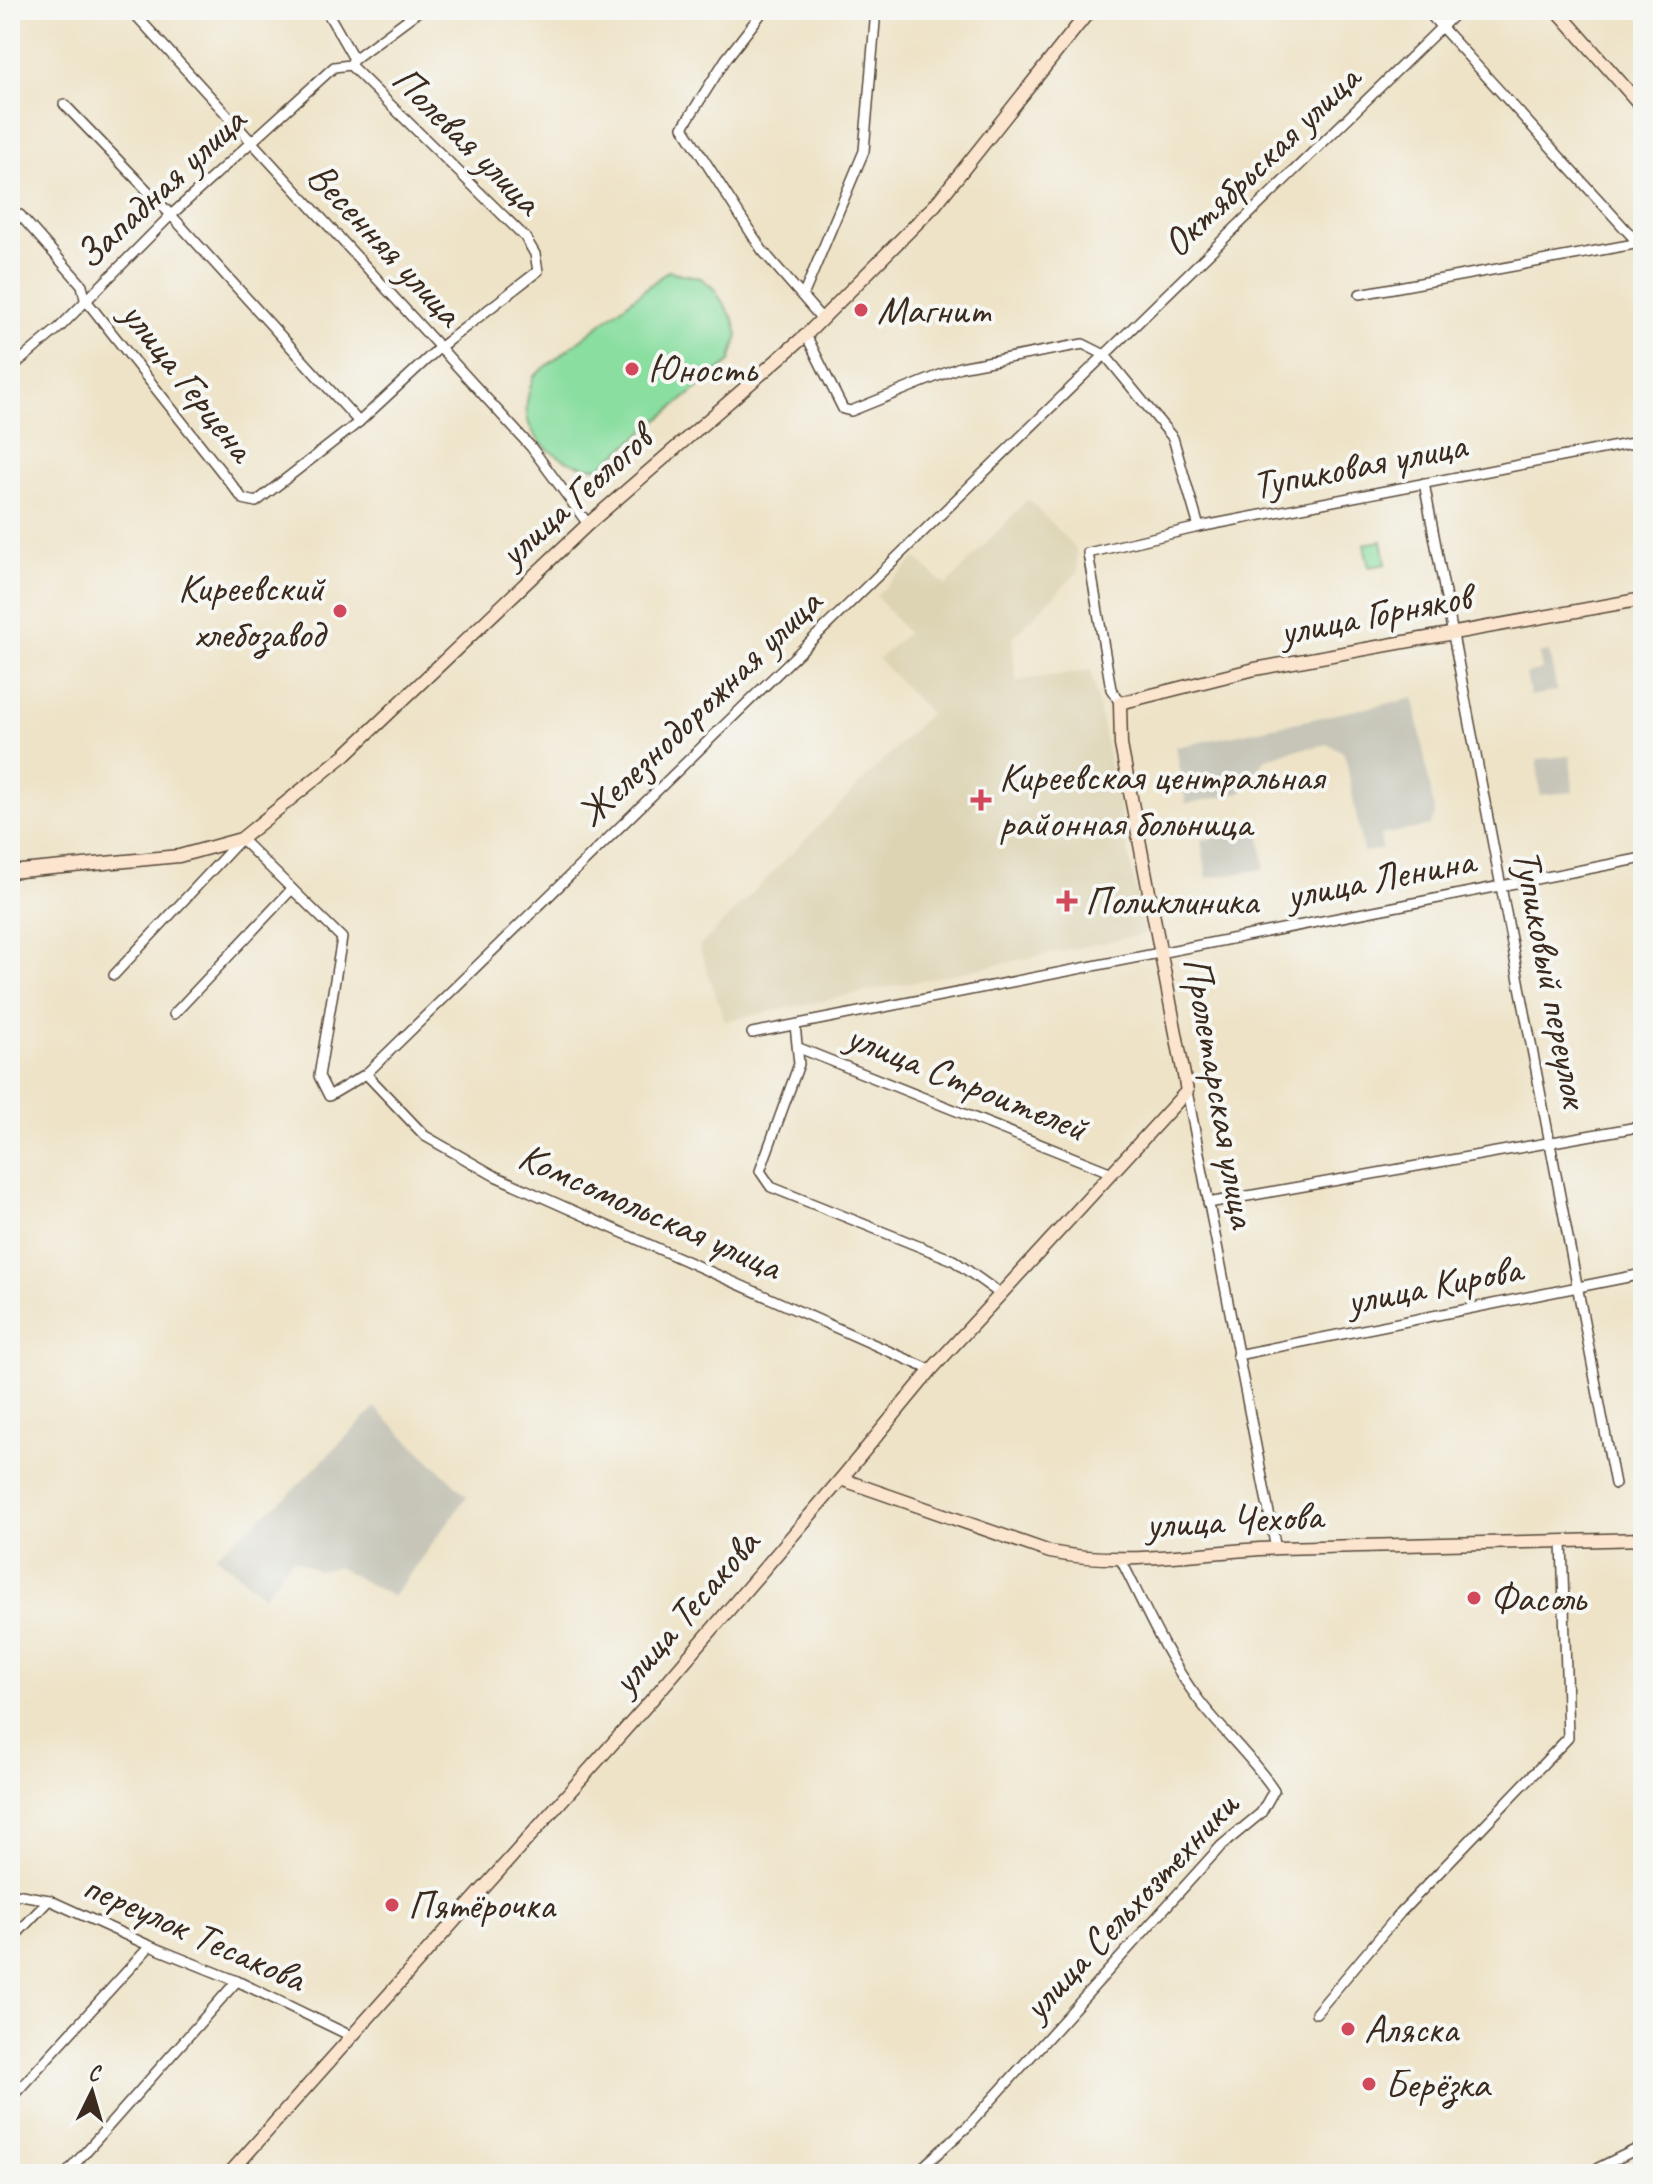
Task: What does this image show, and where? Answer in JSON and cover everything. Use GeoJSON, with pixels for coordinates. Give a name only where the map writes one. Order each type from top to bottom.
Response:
{"type":"FeatureCollection","features":[{"type":"Feature","properties":{"kind":"main road","name":"улица Геологов"},"geometry":{"type":"LineString","coordinates":[[10,872],[179,856],[241,839],[346,754],[588,524],[806,335],[935,205],[1090,10]]}},
{"type":"Feature","properties":{"kind":"main road"},"geometry":{"type":"LineString","coordinates":[[1557,10],[1643,108]]}},
{"type":"Feature","properties":{"kind":"main road","name":"улица Горняков"},"geometry":{"type":"LineString","coordinates":[[1120,703],[1255,669],[1643,599]]}},
{"type":"Feature","properties":{"kind":"main road","name":"Пролетарская улица"},"geometry":{"type":"LineString","coordinates":[[1120,703],[1121,745],[1187,1091]]}},
{"type":"Feature","properties":{"kind":"main road","name":"улица Тесакова"},"geometry":{"type":"LineString","coordinates":[[229,2174],[655,1696],[999,1293],[1187,1091]]}},
{"type":"Feature","properties":{"kind":"main road","name":"улица Чехова"},"geometry":{"type":"LineString","coordinates":[[841,1479],[1050,1552],[1077,1557],[1643,1539]]}},
{"type":"Feature","properties":{"kind":"street","name":"Весенняя улица"},"geometry":{"type":"LineString","coordinates":[[131,10],[531,447],[588,524]]}},
{"type":"Feature","properties":{"kind":"street","name":"Полевая улица"},"geometry":{"type":"LineString","coordinates":[[326,10],[352,62],[525,237],[536,262],[538,271],[440,347]]}},
{"type":"Feature","properties":{"kind":"street","name":"Западная улица"},"geometry":{"type":"LineString","coordinates":[[10,369],[60,327],[171,215],[334,67],[352,62],[420,10]]}},
{"type":"Feature","properties":{"kind":"street"},"geometry":{"type":"LineString","coordinates":[[764,10],[726,59],[683,127],[762,250],[822,319]]}},
{"type":"Feature","properties":{"kind":"street"},"geometry":{"type":"LineString","coordinates":[[803,296],[864,151],[876,10]]}},
{"type":"Feature","properties":{"kind":"street"},"geometry":{"type":"LineString","coordinates":[[1426,10],[1641,243]]}},
{"type":"Feature","properties":{"kind":"street","name":"Октябрьская улица"},"geometry":{"type":"LineString","coordinates":[[1105,355],[1459,10]]}},
{"type":"Feature","properties":{"kind":"street"},"geometry":{"type":"LineString","coordinates":[[64,104],[171,215],[359,422],[440,347]]}},
{"type":"Feature","properties":{"kind":"street","name":"улица Герцена"},"geometry":{"type":"LineString","coordinates":[[20,215],[82,285],[85,299],[243,499],[256,502],[359,422]]}},
{"type":"Feature","properties":{"kind":"street"},"geometry":{"type":"LineString","coordinates":[[1360,294],[1641,243]]}},
{"type":"Feature","properties":{"kind":"street"},"geometry":{"type":"LineString","coordinates":[[806,335],[843,409],[851,411],[960,367],[1083,344],[1105,355],[1173,438],[1199,527]]}},
{"type":"Feature","properties":{"kind":"street","name":"Железнодорожная улица"},"geometry":{"type":"LineString","coordinates":[[292,889],[342,938],[319,1076],[329,1096],[366,1074],[1105,355]]}},
{"type":"Feature","properties":{"kind":"street","name":"Тупиковая улица"},"geometry":{"type":"LineString","coordinates":[[1088,553],[1199,527],[1643,441]]}},
{"type":"Feature","properties":{"kind":"street","name":"Тупиковый переулок"},"geometry":{"type":"LineString","coordinates":[[1424,483],[1615,1484]]}},
{"type":"Feature","properties":{"kind":"street","name":"Пролетарская улица"},"geometry":{"type":"LineString","coordinates":[[1088,553],[1111,689],[1120,703]]}},
{"type":"Feature","properties":{"kind":"street"},"geometry":{"type":"LineString","coordinates":[[114,975],[241,839],[292,889],[174,1014]]}},
{"type":"Feature","properties":{"kind":"street","name":"улица Ленина"},"geometry":{"type":"LineString","coordinates":[[752,1033],[1162,950],[1643,858]]}},
{"type":"Feature","properties":{"kind":"street","name":"улица Строителей"},"geometry":{"type":"LineString","coordinates":[[795,1025],[799,1064],[760,1171],[771,1187],[953,1260],[999,1293]]}},
{"type":"Feature","properties":{"kind":"street","name":"улица Строителей"},"geometry":{"type":"LineString","coordinates":[[799,1048],[1112,1173]]}},
{"type":"Feature","properties":{"kind":"street","name":"Комсомольская улица"},"geometry":{"type":"LineString","coordinates":[[366,1074],[425,1136],[495,1176],[931,1370]]}},
{"type":"Feature","properties":{"kind":"street","name":"Пролетарская улица"},"geometry":{"type":"LineString","coordinates":[[1187,1091],[1276,1549]]}},
{"type":"Feature","properties":{"kind":"street"},"geometry":{"type":"LineString","coordinates":[[1208,1203],[1643,1126]]}},
{"type":"Feature","properties":{"kind":"street","name":"улица Кирова"},"geometry":{"type":"LineString","coordinates":[[1237,1355],[1643,1274]]}},
{"type":"Feature","properties":{"kind":"street"},"geometry":{"type":"LineString","coordinates":[[1316,2013],[1400,1913],[1568,1738],[1562,1541]]}},
{"type":"Feature","properties":{"kind":"street","name":"улица Сельхозтехники"},"geometry":{"type":"LineString","coordinates":[[915,2174],[968,2126],[1221,1846],[1261,1813],[1274,1790],[1261,1770],[1218,1725],[1196,1696],[1172,1659],[1120,1558]]}},
{"type":"Feature","properties":{"kind":"street","name":"переулок Тесакова"},"geometry":{"type":"LineString","coordinates":[[10,1893],[49,1900],[237,1981],[351,2036]]}},
{"type":"Feature","properties":{"kind":"street"},"geometry":{"type":"LineString","coordinates":[[10,1941],[49,1900]]}},
{"type":"Feature","properties":{"kind":"street"},"geometry":{"type":"LineString","coordinates":[[10,2099],[150,1946]]}},
{"type":"Feature","properties":{"kind":"street"},"geometry":{"type":"LineString","coordinates":[[66,2174],[237,1981]]}},
{"type":"Feature","properties":{"kind":"street"},"geometry":{"type":"LineString","coordinates":[[1586,2174],[1643,2146]]}},
{"type":"Feature","properties":{"kind":"shaded area","name":"Киреевская центральная районная больница"},"geometry":{"type":"Polygon","coordinates":[[[1028,499],[1076,549],[1078,572],[1012,638],[1016,681],[1091,670],[1145,934],[725,1021],[699,947],[930,713],[878,659],[907,633],[876,596],[916,558],[946,586],[1028,499]]]}},
{"type":"Feature","properties":{"kind":"shaded area"},"geometry":{"type":"Polygon","coordinates":[[[1549,652],[1557,691],[1530,696],[1526,674],[1542,670],[1539,654],[1549,652]]]}},
{"type":"Feature","properties":{"kind":"shaded area"},"geometry":{"type":"Polygon","coordinates":[[[1414,698],[1435,815],[1430,826],[1380,835],[1382,849],[1363,852],[1346,760],[1343,752],[1328,744],[1282,753],[1265,760],[1241,793],[1186,804],[1176,747],[1414,698]]]}},
{"type":"Feature","properties":{"kind":"shaded area"},"geometry":{"type":"Polygon","coordinates":[[[1570,756],[1573,792],[1540,795],[1537,759],[1570,756]]]}},
{"type":"Feature","properties":{"kind":"shaded area"},"geometry":{"type":"Polygon","coordinates":[[[1259,831],[1265,869],[1207,878],[1201,840],[1259,831]]]}},
{"type":"Feature","properties":{"kind":"shaded area"},"geometry":{"type":"Polygon","coordinates":[[[375,1408],[467,1496],[393,1597],[337,1567],[318,1571],[293,1558],[264,1596],[215,1555],[287,1496],[375,1408]]]}},
{"type":"Feature","properties":{"kind":"green space","name":"Юность"},"geometry":{"type":"Polygon","coordinates":[[[668,271],[701,278],[714,289],[734,320],[738,335],[730,362],[600,467],[567,461],[539,440],[528,421],[527,404],[534,376],[668,271]]]}},
{"type":"Feature","properties":{"kind":"green space"},"geometry":{"type":"Polygon","coordinates":[[[1382,541],[1386,564],[1369,567],[1364,544],[1382,541]]]}},
{"type":"Feature","properties":{"kind":"place","name":"Магнит"},"geometry":{"type":"Point","coordinates":[861,310]}},
{"type":"Feature","properties":{"kind":"place","name":"Юность"},"geometry":{"type":"Point","coordinates":[632,369]}},
{"type":"Feature","properties":{"kind":"place","name":"Киреевский хлебозавод"},"geometry":{"type":"Point","coordinates":[340,611]}},
{"type":"Feature","properties":{"kind":"place","name":"Киреевская центральная районная больница"},"geometry":{"type":"Point","coordinates":[981,800]}},
{"type":"Feature","properties":{"kind":"place","name":"Поликлиника"},"geometry":{"type":"Point","coordinates":[1067,901]}},
{"type":"Feature","properties":{"kind":"place","name":"Фасоль"},"geometry":{"type":"Point","coordinates":[1474,1598]}},
{"type":"Feature","properties":{"kind":"place","name":"Пятёрочка"},"geometry":{"type":"Point","coordinates":[392,1905]}},
{"type":"Feature","properties":{"kind":"place","name":"Аляска"},"geometry":{"type":"Point","coordinates":[1348,2029]}},
{"type":"Feature","properties":{"kind":"place","name":"Берёзка"},"geometry":{"type":"Point","coordinates":[1369,2084]}}]}
